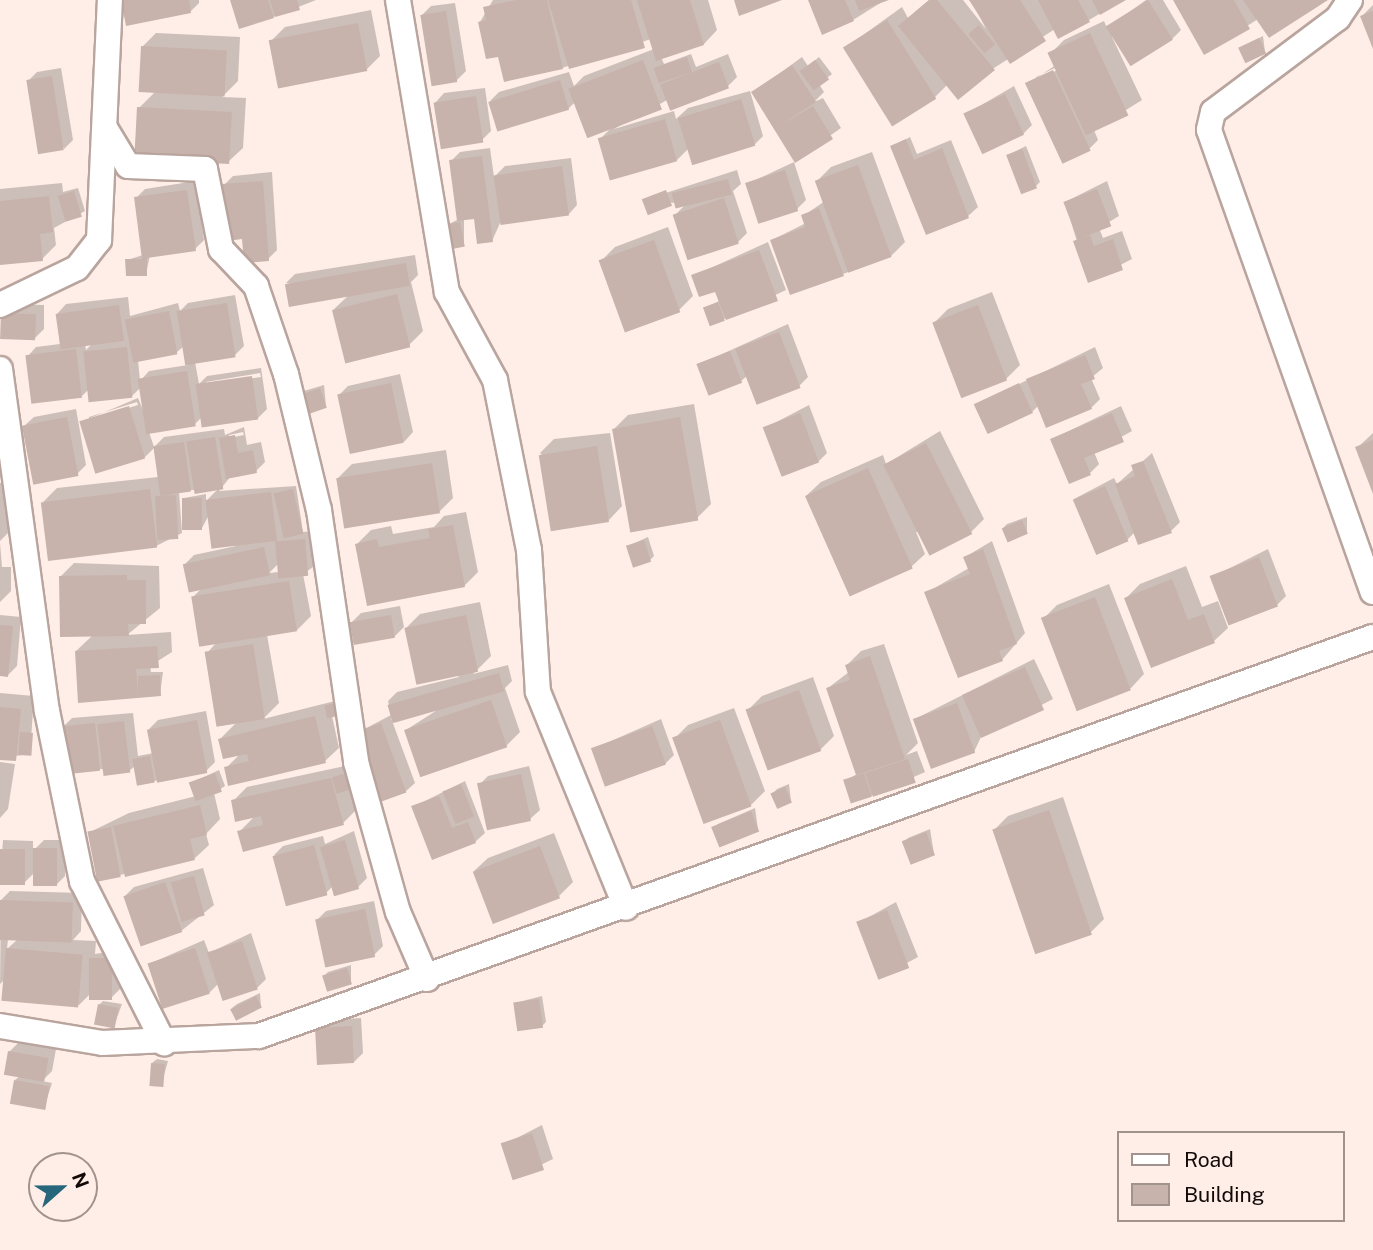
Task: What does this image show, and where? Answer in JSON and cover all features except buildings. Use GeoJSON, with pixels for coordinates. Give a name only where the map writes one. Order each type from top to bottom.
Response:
{"type":"FeatureCollection","features":[{"type":"Feature","properties":{"kind":"street"},"geometry":{"type":"LineString","coordinates":[[0,305],[94,253],[110,0]]}},
{"type":"Feature","properties":{"kind":"street"},"geometry":{"type":"LineString","coordinates":[[398,0],[447,292],[495,380],[529,550],[541,705],[626,908]]}},
{"type":"Feature","properties":{"kind":"street"},"geometry":{"type":"LineString","coordinates":[[1350,0],[1338,18],[1213,112],[1209,130],[1373,592]]}},
{"type":"Feature","properties":{"kind":"street"},"geometry":{"type":"LineString","coordinates":[[104,128],[128,166],[205,169],[221,249],[256,286],[286,374],[319,510],[356,762],[398,912],[427,979]]}},
{"type":"Feature","properties":{"kind":"street"},"geometry":{"type":"LineString","coordinates":[[0,369],[47,711],[82,881],[164,1043]]}},
{"type":"Feature","properties":{"kind":"street"},"geometry":{"type":"LineString","coordinates":[[0,1026],[103,1043],[164,1043],[258,1036],[626,908],[889,807],[1373,637]]}}]}
